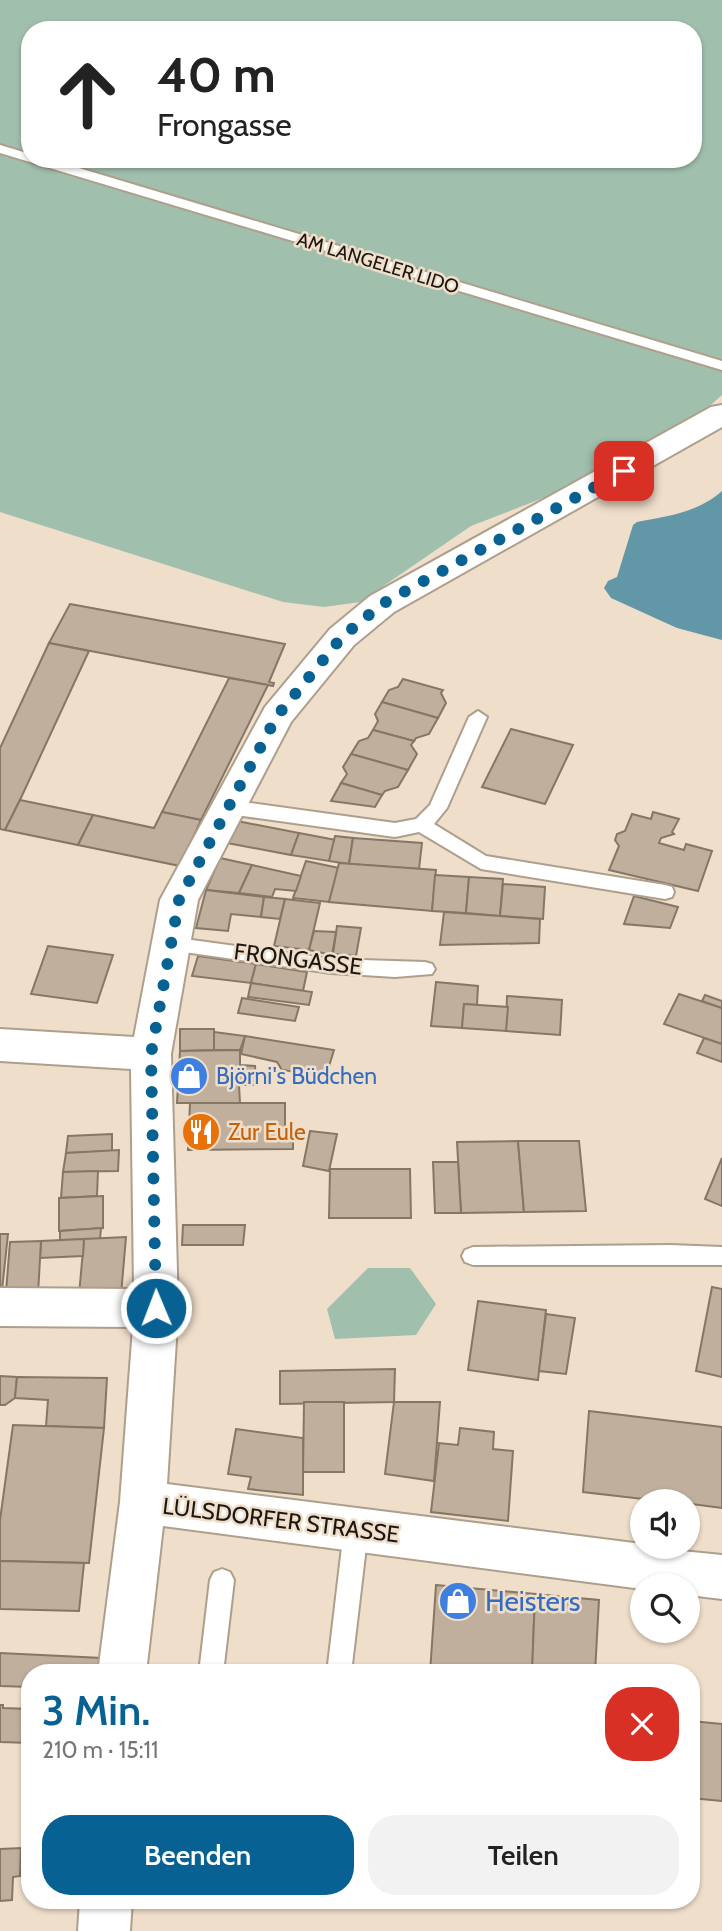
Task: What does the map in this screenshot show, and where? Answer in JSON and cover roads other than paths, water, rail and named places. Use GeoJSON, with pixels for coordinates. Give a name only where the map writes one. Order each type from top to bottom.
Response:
{"type":"FeatureCollection","features":[{"type":"Feature","properties":{"kind":"street"},"geometry":{"type":"LineString","coordinates":[[0,1045],[151,1054],[179,900],[277,716],[342,637],[382,604],[578,497],[722,414]]}},
{"type":"Feature","properties":{"kind":"street","name":"LÜLSDORFER STRASSE"},"geometry":{"type":"LineString","coordinates":[[151,1054],[156,1308],[143,1502],[722,1577]]}},
{"type":"Feature","properties":{"kind":"street"},"geometry":{"type":"LineString","coordinates":[[0,1307],[156,1308]]}},
{"type":"Feature","properties":{"kind":"street"},"geometry":{"type":"LineString","coordinates":[[123,1664],[143,1502]]}},
{"type":"Feature","properties":{"kind":"street"},"geometry":{"type":"LineString","coordinates":[[104,1931],[105,1909]]}},
{"type":"Feature","properties":{"kind":"lane","name":"AM LANGELER LIDO"},"geometry":{"type":"LineString","coordinates":[[0,149],[21,156]]}},
{"type":"Feature","properties":{"kind":"lane","name":"AM LANGELER LIDO"},"geometry":{"type":"LineString","coordinates":[[62,168],[722,366]]}},
{"type":"Feature","properties":{"kind":"lane"},"geometry":{"type":"LineString","coordinates":[[229,807],[395,830],[422,825],[438,808],[478,717]]}},
{"type":"Feature","properties":{"kind":"lane"},"geometry":{"type":"LineString","coordinates":[[422,825],[481,862],[665,892]]}},
{"type":"Feature","properties":{"kind":"lane","name":"FRONGASSE"},"geometry":{"type":"LineString","coordinates":[[170,944],[399,971],[425,969]]}},
{"type":"Feature","properties":{"kind":"lane"},"geometry":{"type":"LineString","coordinates":[[473,1256],[722,1256]]}},
{"type":"Feature","properties":{"kind":"lane"},"geometry":{"type":"LineString","coordinates":[[340,1664],[356,1530]]}},
{"type":"Feature","properties":{"kind":"lane"},"geometry":{"type":"LineString","coordinates":[[212,1664],[222,1580]]}},
{"type":"Feature","properties":{"kind":"water"},"geometry":{"type":"Polygon","coordinates":[[[722,491],[722,640],[677,628],[611,598],[604,588],[608,581],[617,577],[633,525],[692,509],[722,491]]]}},
{"type":"Feature","properties":{"kind":"place","name":"Björni's Büdchen"},"geometry":{"type":"Point","coordinates":[189,1076]}},
{"type":"Feature","properties":{"kind":"place","name":"Zur Eule"},"geometry":{"type":"Point","coordinates":[201,1132]}},
{"type":"Feature","properties":{"kind":"place","name":"Heisters"},"geometry":{"type":"Point","coordinates":[458,1601]}}]}
